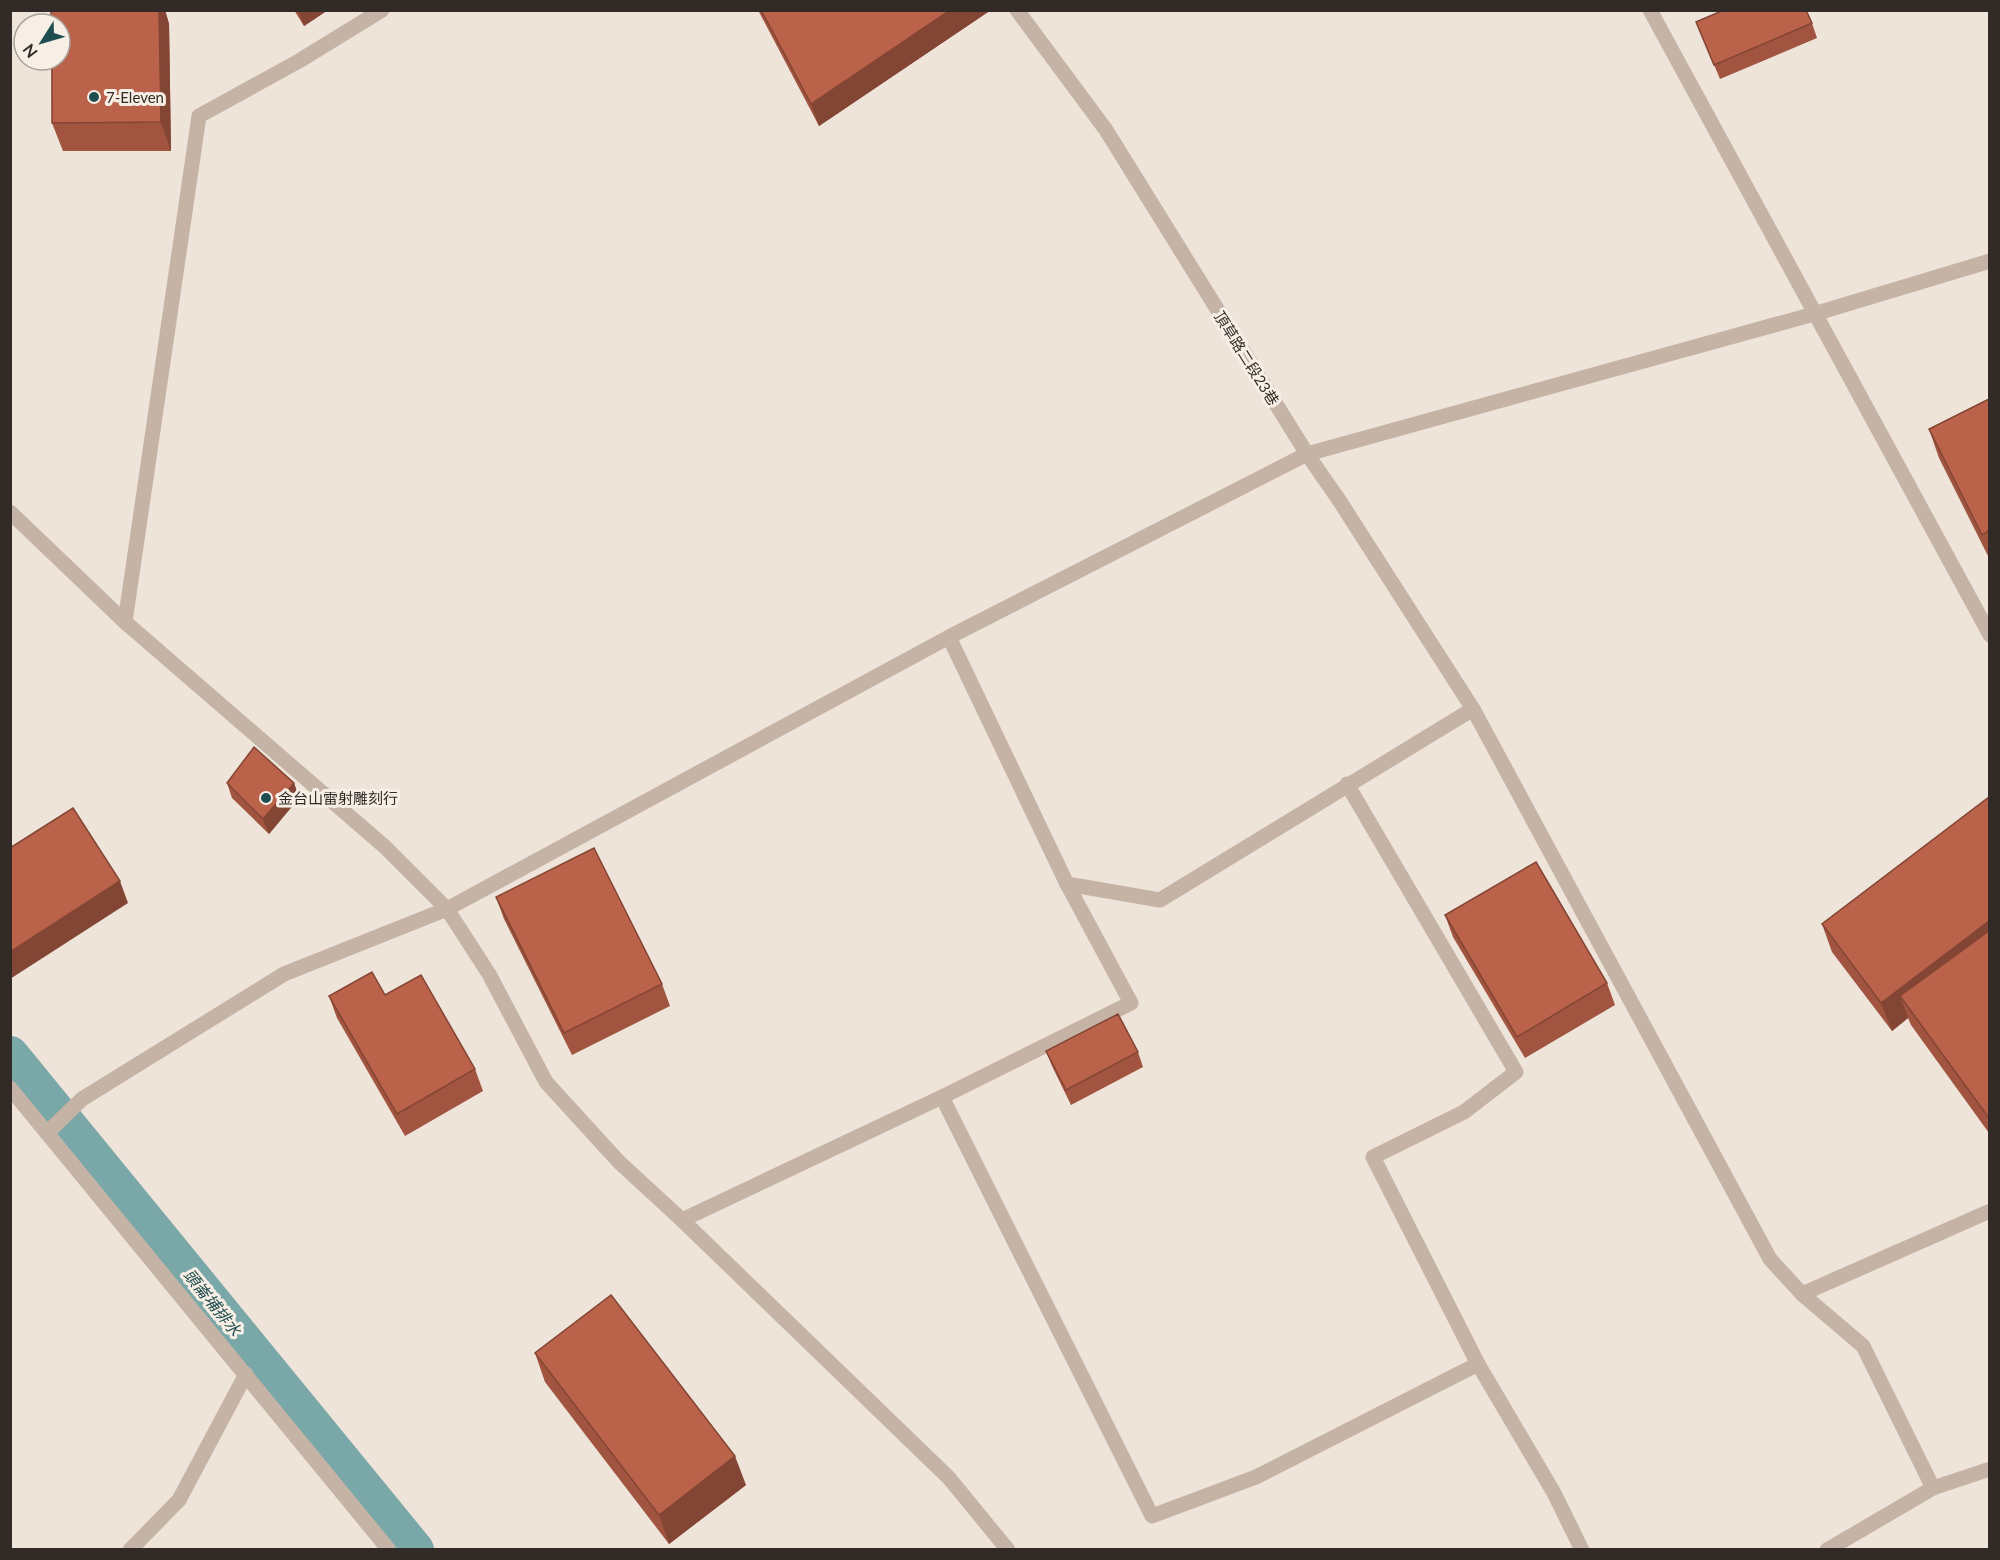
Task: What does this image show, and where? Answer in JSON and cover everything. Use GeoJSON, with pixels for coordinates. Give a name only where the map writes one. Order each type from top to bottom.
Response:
{"type":"FeatureCollection","features":[{"type":"Feature","properties":{"kind":"street"},"geometry":{"type":"LineString","coordinates":[[125,622],[199,116],[298,61],[382,10]]}},
{"type":"Feature","properties":{"kind":"street","name":"頂草路二段23巷"},"geometry":{"type":"LineString","coordinates":[[1017,10],[1106,130],[1307,454],[1473,708],[1770,1259],[1802,1294],[1863,1346],[1933,1488]]}},
{"type":"Feature","properties":{"kind":"street"},"geometry":{"type":"LineString","coordinates":[[1650,10],[1989,635]]}},
{"type":"Feature","properties":{"kind":"street"},"geometry":{"type":"LineString","coordinates":[[47,1132],[82,1099],[284,974],[447,909],[949,637],[1307,454],[1814,314],[1989,261]]}},
{"type":"Feature","properties":{"kind":"street"},"geometry":{"type":"LineString","coordinates":[[10,512],[125,622],[385,847],[447,909],[489,974],[546,1082],[619,1162],[949,1478],[1008,1550]]}},
{"type":"Feature","properties":{"kind":"street"},"geometry":{"type":"LineString","coordinates":[[682,1220],[942,1097],[1131,1004],[1067,884],[949,637]]}},
{"type":"Feature","properties":{"kind":"street"},"geometry":{"type":"LineString","coordinates":[[1067,884],[1160,900],[1473,708]]}},
{"type":"Feature","properties":{"kind":"street"},"geometry":{"type":"LineString","coordinates":[[1347,784],[1516,1072],[1464,1113],[1373,1157],[1478,1364],[1554,1493],[1582,1550]]}},
{"type":"Feature","properties":{"kind":"street"},"geometry":{"type":"LineString","coordinates":[[10,1088],[389,1550]]}},
{"type":"Feature","properties":{"kind":"street"},"geometry":{"type":"LineString","coordinates":[[942,1097],[1152,1516],[1256,1477],[1478,1364]]}},
{"type":"Feature","properties":{"kind":"street"},"geometry":{"type":"LineString","coordinates":[[1802,1294],[1989,1211]]}},
{"type":"Feature","properties":{"kind":"street"},"geometry":{"type":"LineString","coordinates":[[130,1550],[179,1500],[246,1374]]}},
{"type":"Feature","properties":{"kind":"street"},"geometry":{"type":"LineString","coordinates":[[1827,1550],[1933,1488],[1989,1469]]}},
{"type":"Feature","properties":{"kind":"building"},"geometry":{"type":"Polygon","coordinates":[[[51,10],[159,10],[161,122],[52,123],[52,72],[72,72],[72,12],[51,12],[51,10]]]}},
{"type":"Feature","properties":{"kind":"building"},"geometry":{"type":"Polygon","coordinates":[[[761,10],[950,10],[811,104],[761,10]]]}},
{"type":"Feature","properties":{"kind":"building"},"geometry":{"type":"Polygon","coordinates":[[[1724,10],[1806,10],[1812,23],[1714,65],[1696,22],[1724,10]]]}},
{"type":"Feature","properties":{"kind":"building"},"geometry":{"type":"Polygon","coordinates":[[[1989,399],[1989,531],[1982,535],[1929,429],[1989,399]]]}},
{"type":"Feature","properties":{"kind":"building","name":"金台山雷射雕刻行"},"geometry":{"type":"Polygon","coordinates":[[[254,747],[294,783],[263,819],[227,783],[254,747]]]}},
{"type":"Feature","properties":{"kind":"building"},"geometry":{"type":"Polygon","coordinates":[[[1989,797],[1989,921],[1881,1003],[1822,924],[1989,797]]]}},
{"type":"Feature","properties":{"kind":"building"},"geometry":{"type":"Polygon","coordinates":[[[73,808],[120,881],[10,952],[10,848],[73,808]]]}},
{"type":"Feature","properties":{"kind":"building"},"geometry":{"type":"Polygon","coordinates":[[[594,848],[662,984],[564,1033],[496,897],[594,848]]]}},
{"type":"Feature","properties":{"kind":"building"},"geometry":{"type":"Polygon","coordinates":[[[1536,862],[1607,983],[1517,1037],[1445,915],[1536,862]]]}},
{"type":"Feature","properties":{"kind":"building"},"geometry":{"type":"Polygon","coordinates":[[[1989,931],[1989,1118],[1900,996],[1989,931]]]}},
{"type":"Feature","properties":{"kind":"building"},"geometry":{"type":"Polygon","coordinates":[[[372,972],[385,995],[421,975],[475,1069],[397,1114],[329,996],[372,972]]]}},
{"type":"Feature","properties":{"kind":"building"},"geometry":{"type":"Polygon","coordinates":[[[1118,1014],[1138,1052],[1066,1090],[1046,1051],[1118,1014]]]}},
{"type":"Feature","properties":{"kind":"building"},"geometry":{"type":"Polygon","coordinates":[[[611,1295],[735,1456],[659,1515],[535,1353],[611,1295]]]}},
{"type":"Feature","properties":{"kind":"waterway","name":"頭崙埔排水"},"geometry":{"type":"LineString","coordinates":[[10,1055],[415,1550]]}},
{"type":"Feature","properties":{"kind":"place","name":"7-Eleven"},"geometry":{"type":"Point","coordinates":[94,97]}},
{"type":"Feature","properties":{"kind":"place","name":"金台山雷射雕刻行"},"geometry":{"type":"Point","coordinates":[266,798]}}]}
